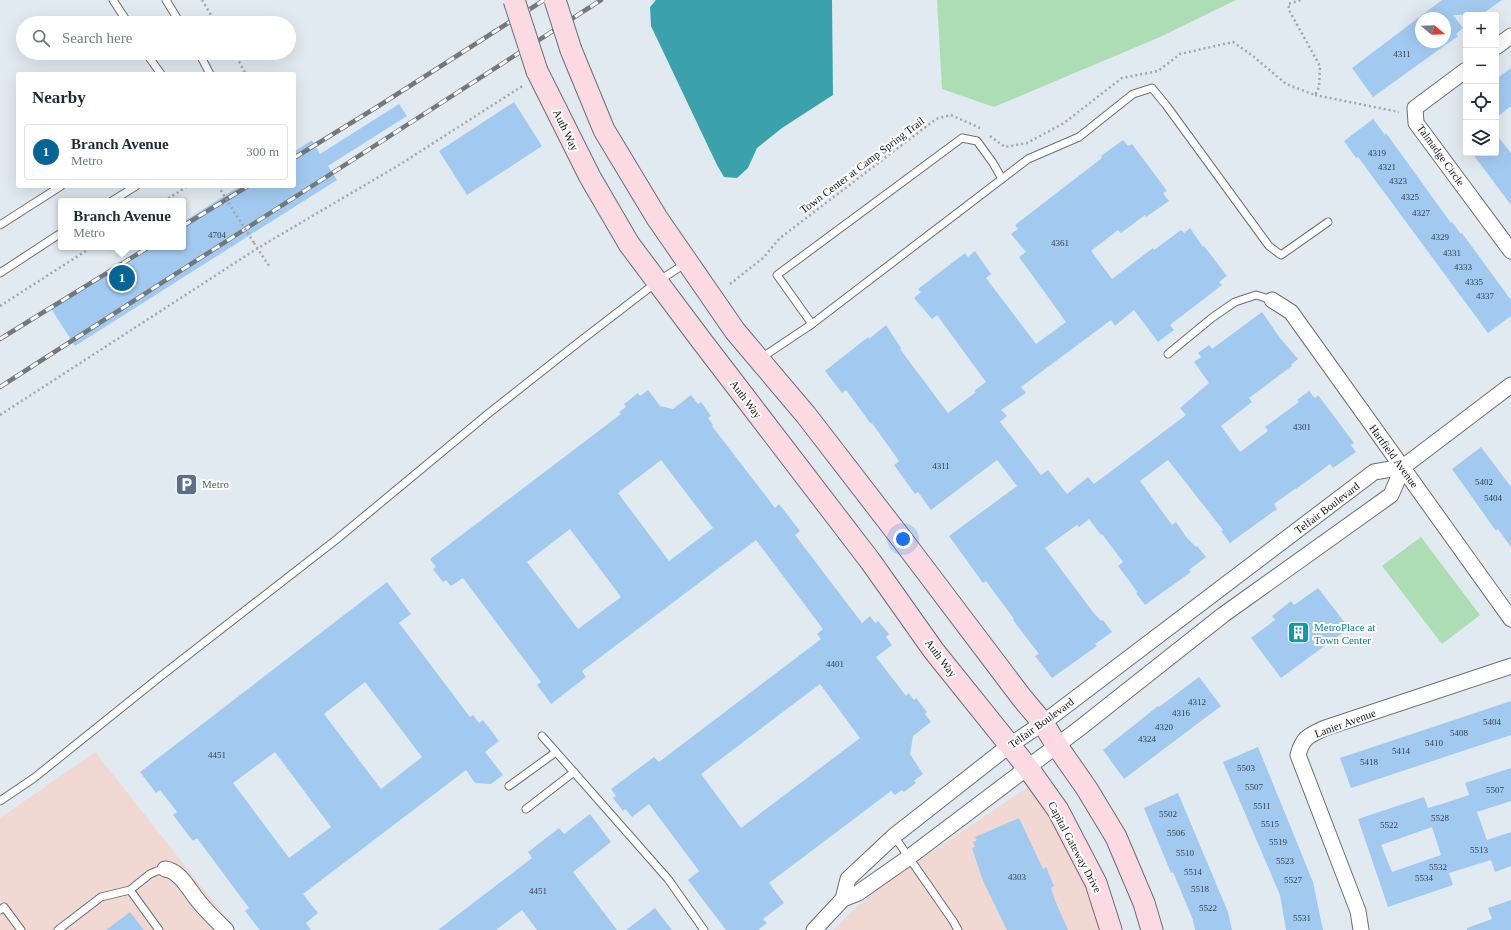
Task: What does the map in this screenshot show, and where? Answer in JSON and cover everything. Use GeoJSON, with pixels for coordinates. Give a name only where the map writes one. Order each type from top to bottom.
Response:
{"type":"FeatureCollection","features":[{"type":"Feature","properties":{"kind":"street","name":"Auth Way"},"geometry":{"type":"LineString","coordinates":[[514,0],[538,73],[590,178],[629,244],[872,562],[934,651],[1028,768]]}},
{"type":"Feature","properties":{"kind":"street"},"geometry":{"type":"LineString","coordinates":[[555,0],[571,50],[604,130],[657,218],[735,331],[806,415],[1022,698],[1043,723],[1116,837],[1144,903],[1152,930]]}},
{"type":"Feature","properties":{"kind":"street"},"geometry":{"type":"LineString","coordinates":[[1499,45],[1511,36]]}},
{"type":"Feature","properties":{"kind":"street","name":"Talmadge Circle"},"geometry":{"type":"LineString","coordinates":[[1463,72],[1415,108],[1416,123],[1511,251]]}},
{"type":"Feature","properties":{"kind":"street","name":"Hartfield Avenue"},"geometry":{"type":"LineString","coordinates":[[1272,300],[1291,312],[1511,619]]}},
{"type":"Feature","properties":{"kind":"street","name":"Telfair Boulevard"},"geometry":{"type":"LineString","coordinates":[[843,900],[848,879],[894,836],[1010,745],[1043,723],[1374,472],[1403,467],[1511,385]]}},
{"type":"Feature","properties":{"kind":"street","name":"Telfair Boulevard"},"geometry":{"type":"LineString","coordinates":[[814,930],[843,900],[858,893],[908,858],[1028,768],[1059,749],[1223,615],[1391,495],[1403,467]]}},
{"type":"Feature","properties":{"kind":"street"},"geometry":{"type":"LineString","coordinates":[[1257,561],[1274,580]]}},
{"type":"Feature","properties":{"kind":"street","name":"Lanier Avenue"},"geometry":{"type":"LineString","coordinates":[[1361,930],[1358,911],[1298,756],[1301,743],[1310,735],[1325,728],[1511,666]]}},
{"type":"Feature","properties":{"kind":"street","name":"Capital Gateway Drive"},"geometry":{"type":"LineString","coordinates":[[1028,768],[1058,810],[1096,883],[1111,930]]}},
{"type":"Feature","properties":{"kind":"street"},"geometry":{"type":"LineString","coordinates":[[165,869],[170,870],[180,878],[199,902],[226,930]]}},
{"type":"Feature","properties":{"kind":"lane"},"geometry":{"type":"LineString","coordinates":[[113,0],[123,16]]}},
{"type":"Feature","properties":{"kind":"lane"},"geometry":{"type":"LineString","coordinates":[[166,0],[176,16]]}},
{"type":"Feature","properties":{"kind":"lane"},"geometry":{"type":"LineString","coordinates":[[151,60],[160,72]]}},
{"type":"Feature","properties":{"kind":"lane"},"geometry":{"type":"LineString","coordinates":[[203,60],[209,72]]}},
{"type":"Feature","properties":{"kind":"lane"},"geometry":{"type":"LineString","coordinates":[[760,359],[812,324],[1028,159],[1079,137],[1133,94],[1152,88],[1269,246],[1282,255],[1328,222]]}},
{"type":"Feature","properties":{"kind":"lane"},"geometry":{"type":"LineString","coordinates":[[812,324],[777,275],[962,138],[977,142],[993,163],[1002,179]]}},
{"type":"Feature","properties":{"kind":"lane"},"geometry":{"type":"LineString","coordinates":[[0,225],[59,188]]}},
{"type":"Feature","properties":{"kind":"lane"},"geometry":{"type":"LineString","coordinates":[[117,198],[133,188]]}},
{"type":"Feature","properties":{"kind":"lane"},"geometry":{"type":"LineString","coordinates":[[0,273],[58,235]]}},
{"type":"Feature","properties":{"kind":"lane"},"geometry":{"type":"LineString","coordinates":[[0,800],[34,778],[160,676],[337,539],[489,413],[657,282],[688,262]]}},
{"type":"Feature","properties":{"kind":"lane"},"geometry":{"type":"LineString","coordinates":[[1168,354],[1212,317],[1235,302],[1256,295],[1272,300]]}},
{"type":"Feature","properties":{"kind":"lane"},"geometry":{"type":"LineString","coordinates":[[542,736],[668,879],[704,930]]}},
{"type":"Feature","properties":{"kind":"lane"},"geometry":{"type":"LineString","coordinates":[[509,786],[556,752]]}},
{"type":"Feature","properties":{"kind":"lane"},"geometry":{"type":"LineString","coordinates":[[526,809],[574,772]]}},
{"type":"Feature","properties":{"kind":"lane"},"geometry":{"type":"LineString","coordinates":[[894,836],[958,930]]}},
{"type":"Feature","properties":{"kind":"lane"},"geometry":{"type":"LineString","coordinates":[[58,930],[101,897],[130,890],[150,874],[157,870],[165,869]]}},
{"type":"Feature","properties":{"kind":"lane"},"geometry":{"type":"LineString","coordinates":[[130,890],[159,930]]}},
{"type":"Feature","properties":{"kind":"lane"},"geometry":{"type":"LineString","coordinates":[[0,910],[4,907],[21,930]]}},
{"type":"Feature","properties":{"kind":"path"},"geometry":{"type":"LineString","coordinates":[[202,0],[212,16]]}},
{"type":"Feature","properties":{"kind":"path"},"geometry":{"type":"LineString","coordinates":[[1301,0],[1288,4],[1290,12],[1320,66],[1319,87],[1315,95]]}},
{"type":"Feature","properties":{"kind":"path"},"geometry":{"type":"LineString","coordinates":[[988,135],[1005,147],[1027,143],[1064,123],[1122,78],[1158,71],[1180,54],[1233,42],[1253,56],[1286,84],[1315,95],[1416,115]]}},
{"type":"Feature","properties":{"kind":"path"},"geometry":{"type":"LineString","coordinates":[[238,60],[245,72]]}},
{"type":"Feature","properties":{"kind":"path"},"geometry":{"type":"LineString","coordinates":[[0,415],[258,248],[399,165],[538,73]]}},
{"type":"Feature","properties":{"kind":"path","name":"Town Center at Camp Spring Trail"},"geometry":{"type":"LineString","coordinates":[[730,284],[764,258],[780,238],[936,119],[951,115],[983,130]]}},
{"type":"Feature","properties":{"kind":"path"},"geometry":{"type":"LineString","coordinates":[[169,198],[185,188]]}},
{"type":"Feature","properties":{"kind":"path"},"geometry":{"type":"LineString","coordinates":[[219,188],[269,266]]}},
{"type":"Feature","properties":{"kind":"path"},"geometry":{"type":"LineString","coordinates":[[0,306],[87,250]]}},
{"type":"Feature","properties":{"kind":"shaded area"},"geometry":{"type":"Polygon","coordinates":[[[95,752],[236,930],[0,930],[0,818],[95,752]]]}},
{"type":"Feature","properties":{"kind":"shaded area"},"geometry":{"type":"Polygon","coordinates":[[[1031,785],[1075,861],[1103,930],[833,930],[857,906],[899,874],[1031,785]]]}},
{"type":"Feature","properties":{"kind":"green space"},"geometry":{"type":"Polygon","coordinates":[[[937,0],[1236,0],[1160,37],[994,107],[942,89],[937,0]]]}},
{"type":"Feature","properties":{"kind":"green space"},"geometry":{"type":"Polygon","coordinates":[[[1421,537],[1480,615],[1442,644],[1382,566],[1421,537]]]}},
{"type":"Feature","properties":{"kind":"water"},"geometry":{"type":"Polygon","coordinates":[[[656,0],[832,0],[833,95],[782,128],[757,148],[748,168],[737,178],[724,177],[651,26],[650,7],[656,0]]]}},
{"type":"Feature","properties":{"kind":"building"},"geometry":{"type":"Polygon","coordinates":[[[1442,0],[1502,0],[1485,12],[1463,12],[1463,15],[1453,15],[1463,28],[1456,34],[1458,36],[1451,41],[1451,12],[1426,12],[1442,0]]]}},
{"type":"Feature","properties":{"kind":"building"},"geometry":{"type":"Polygon","coordinates":[[[1415,20],[1415,48],[1441,48],[1373,97],[1352,68],[1415,20]]]}},
{"type":"Feature","properties":{"kind":"building"},"geometry":{"type":"Polygon","coordinates":[[[1511,68],[1511,106],[1499,116],[1499,84],[1499,77],[1511,68]]]}},
{"type":"Feature","properties":{"kind":"building"},"geometry":{"type":"Polygon","coordinates":[[[514,102],[542,146],[467,195],[439,151],[514,102]]]}},
{"type":"Feature","properties":{"kind":"building"},"geometry":{"type":"Polygon","coordinates":[[[399,104],[407,116],[328,166],[337,180],[75,346],[50,307],[139,250],[186,250],[186,220],[237,188],[296,188],[296,151],[312,140],[320,154],[399,104]]]}},
{"type":"Feature","properties":{"kind":"building"},"geometry":{"type":"Polygon","coordinates":[[[1373,119],[1385,135],[1386,133],[1451,223],[1452,222],[1461,234],[1462,233],[1511,300],[1511,316],[1488,333],[1358,157],[1356,158],[1344,141],[1373,119]]]}},
{"type":"Feature","properties":{"kind":"building"},"geometry":{"type":"Polygon","coordinates":[[[1499,138],[1511,153],[1511,205],[1474,156],[1499,156],[1499,138]]]}},
{"type":"Feature","properties":{"kind":"building"},"geometry":{"type":"Polygon","coordinates":[[[1123,140],[1128,146],[1132,144],[1167,191],[1163,193],[1169,201],[1146,217],[1145,215],[1121,233],[1118,230],[1091,251],[1112,279],[1153,248],[1154,250],[1181,230],[1184,233],[1190,228],[1203,247],[1204,246],[1227,276],[1219,282],[1222,285],[1170,325],[1174,330],[1158,342],[1134,310],[1115,326],[1111,320],[1021,387],[1026,393],[1001,410],[1007,416],[1000,422],[1041,475],[1048,470],[1067,494],[1088,477],[1094,484],[1186,415],[1180,408],[1209,383],[1194,362],[1201,357],[1198,353],[1209,345],[1212,349],[1262,312],[1280,338],[1298,359],[1291,365],[1292,366],[1249,398],[1252,402],[1221,426],[1240,452],[1268,431],[1265,427],[1299,402],[1297,400],[1309,391],[1315,398],[1318,395],[1354,443],[1351,445],[1356,452],[1333,468],[1330,464],[1296,488],[1274,504],[1277,509],[1230,543],[1221,531],[1223,530],[1168,460],[1140,481],[1172,525],[1176,522],[1187,538],[1196,547],[1197,546],[1206,557],[1189,570],[1191,572],[1145,605],[1118,566],[1123,562],[1089,519],[1079,527],[1077,525],[1045,548],[1093,612],[1101,621],[1103,620],[1112,632],[1095,644],[1097,646],[1052,678],[1035,656],[1039,654],[1013,620],[1014,619],[986,581],[983,583],[949,536],[1017,486],[997,460],[931,510],[918,492],[915,494],[894,465],[899,461],[872,423],[871,424],[846,390],[842,393],[825,371],[868,337],[869,339],[886,325],[901,348],[900,349],[948,413],[976,392],[974,391],[986,382],[937,315],[932,319],[914,298],[921,292],[918,289],[965,253],[968,257],[975,251],[991,274],[986,278],[1036,344],[1066,322],[1019,257],[1026,252],[1011,234],[1018,229],[1015,225],[1123,140]]]}},
{"type":"Feature","properties":{"kind":"building"},"geometry":{"type":"Polygon","coordinates":[[[648,390],[660,406],[673,409],[691,395],[698,404],[701,402],[711,416],[708,418],[713,425],[712,426],[775,508],[779,504],[800,531],[795,535],[862,623],[870,616],[875,623],[878,621],[889,634],[886,637],[892,645],[876,657],[906,696],[909,693],[914,700],[916,698],[927,712],[925,714],[931,722],[913,736],[910,754],[923,774],[914,781],[916,783],[904,792],[902,790],[895,795],[891,791],[769,883],[784,903],[763,919],[767,923],[758,930],[726,930],[688,880],[699,871],[649,804],[632,817],[625,809],[623,811],[613,798],[616,796],[611,789],[654,757],[659,762],[821,639],[817,634],[823,629],[756,540],[582,671],[586,677],[551,704],[537,685],[541,682],[463,578],[451,586],[446,580],[443,582],[433,569],[436,567],[430,559],[621,414],[619,412],[626,407],[624,404],[638,393],[640,396],[648,390]],[[661,460],[618,493],[669,561],[713,528],[661,460]],[[570,529],[527,562],[578,629],[621,597],[570,529]],[[820,684],[701,774],[741,828],[860,738],[820,684]]]}},
{"type":"Feature","properties":{"kind":"building"},"geometry":{"type":"Polygon","coordinates":[[[1481,447],[1511,487],[1511,547],[1498,529],[1496,531],[1452,469],[1481,447]]]}},
{"type":"Feature","properties":{"kind":"building"},"geometry":{"type":"Polygon","coordinates":[[[387,582],[411,614],[399,623],[470,717],[473,715],[479,723],[483,720],[499,741],[485,752],[503,775],[491,784],[475,783],[466,770],[303,894],[318,913],[306,923],[311,930],[260,930],[245,911],[249,908],[197,838],[193,841],[173,815],[177,812],[160,790],[156,793],[140,772],[387,582]],[[365,682],[324,714],[381,789],[422,757],[365,682]],[[275,752],[233,783],[289,858],[331,827],[275,752]]]}},
{"type":"Feature","properties":{"kind":"building","name":"MetroPlace at Town Center"},"geometry":{"type":"Polygon","coordinates":[[[1318,588],[1349,628],[1281,678],[1251,638],[1275,620],[1272,616],[1291,601],[1294,605],[1318,588]]]}},
{"type":"Feature","properties":{"kind":"building"},"geometry":{"type":"Polygon","coordinates":[[[1199,677],[1221,706],[1124,779],[1103,750],[1158,706],[1159,707],[1199,677]]]}},
{"type":"Feature","properties":{"kind":"building"},"geometry":{"type":"Polygon","coordinates":[[[1511,701],[1511,735],[1351,788],[1340,758],[1511,701]]]}},
{"type":"Feature","properties":{"kind":"building"},"geometry":{"type":"Polygon","coordinates":[[[1258,747],[1313,882],[1323,930],[1286,930],[1280,895],[1223,762],[1258,747]]]}},
{"type":"Feature","properties":{"kind":"building"},"geometry":{"type":"Polygon","coordinates":[[[1511,768],[1511,801],[1477,812],[1487,840],[1511,832],[1511,866],[1495,872],[1491,860],[1449,873],[1453,885],[1388,907],[1358,819],[1424,797],[1428,808],[1469,795],[1465,783],[1511,768]],[[1432,827],[1381,845],[1392,872],[1441,855],[1432,827]]]}},
{"type":"Feature","properties":{"kind":"building"},"geometry":{"type":"Polygon","coordinates":[[[1178,793],[1228,912],[1232,930],[1195,930],[1193,920],[1173,872],[1171,873],[1144,808],[1178,793]]]}},
{"type":"Feature","properties":{"kind":"building"},"geometry":{"type":"Polygon","coordinates":[[[590,814],[611,842],[573,872],[617,930],[537,930],[522,910],[496,930],[438,930],[532,858],[528,852],[559,828],[564,834],[590,814]]]}},
{"type":"Feature","properties":{"kind":"building"},"geometry":{"type":"Polygon","coordinates":[[[1019,818],[1043,869],[1046,867],[1054,886],[1051,888],[1054,898],[1068,930],[1007,930],[983,881],[972,848],[975,847],[973,842],[977,840],[975,837],[1019,818]]]}},
{"type":"Feature","properties":{"kind":"building"},"geometry":{"type":"Polygon","coordinates":[[[1511,900],[1511,930],[1467,930],[1467,928],[1492,919],[1488,908],[1511,900]]]}},
{"type":"Feature","properties":{"kind":"building"},"geometry":{"type":"Polygon","coordinates":[[[655,908],[672,930],[626,930],[655,908]]]}},
{"type":"Feature","properties":{"kind":"building"},"geometry":{"type":"Polygon","coordinates":[[[130,912],[144,930],[106,930],[130,912]]]}},
{"type":"Feature","properties":{"kind":"railway"},"geometry":{"type":"LineString","coordinates":[[296,157],[377,107],[544,0]]}},
{"type":"Feature","properties":{"kind":"railway"},"geometry":{"type":"LineString","coordinates":[[0,387],[601,0]]}},
{"type":"Feature","properties":{"kind":"railway"},"geometry":{"type":"LineString","coordinates":[[186,224],[245,188]]}},
{"type":"Feature","properties":{"kind":"railway"},"geometry":{"type":"LineString","coordinates":[[0,339],[144,250]]}},
{"type":"Feature","properties":{"kind":"place","name":"Branch Avenue"},"geometry":{"type":"Point","coordinates":[122,278]}},
{"type":"Feature","properties":{"kind":"place","name":"Metro"},"geometry":{"type":"Point","coordinates":[186,484]}},
{"type":"Feature","properties":{"kind":"place","name":"MetroPlace at Town Center"},"geometry":{"type":"Point","coordinates":[1299,633]}}]}
